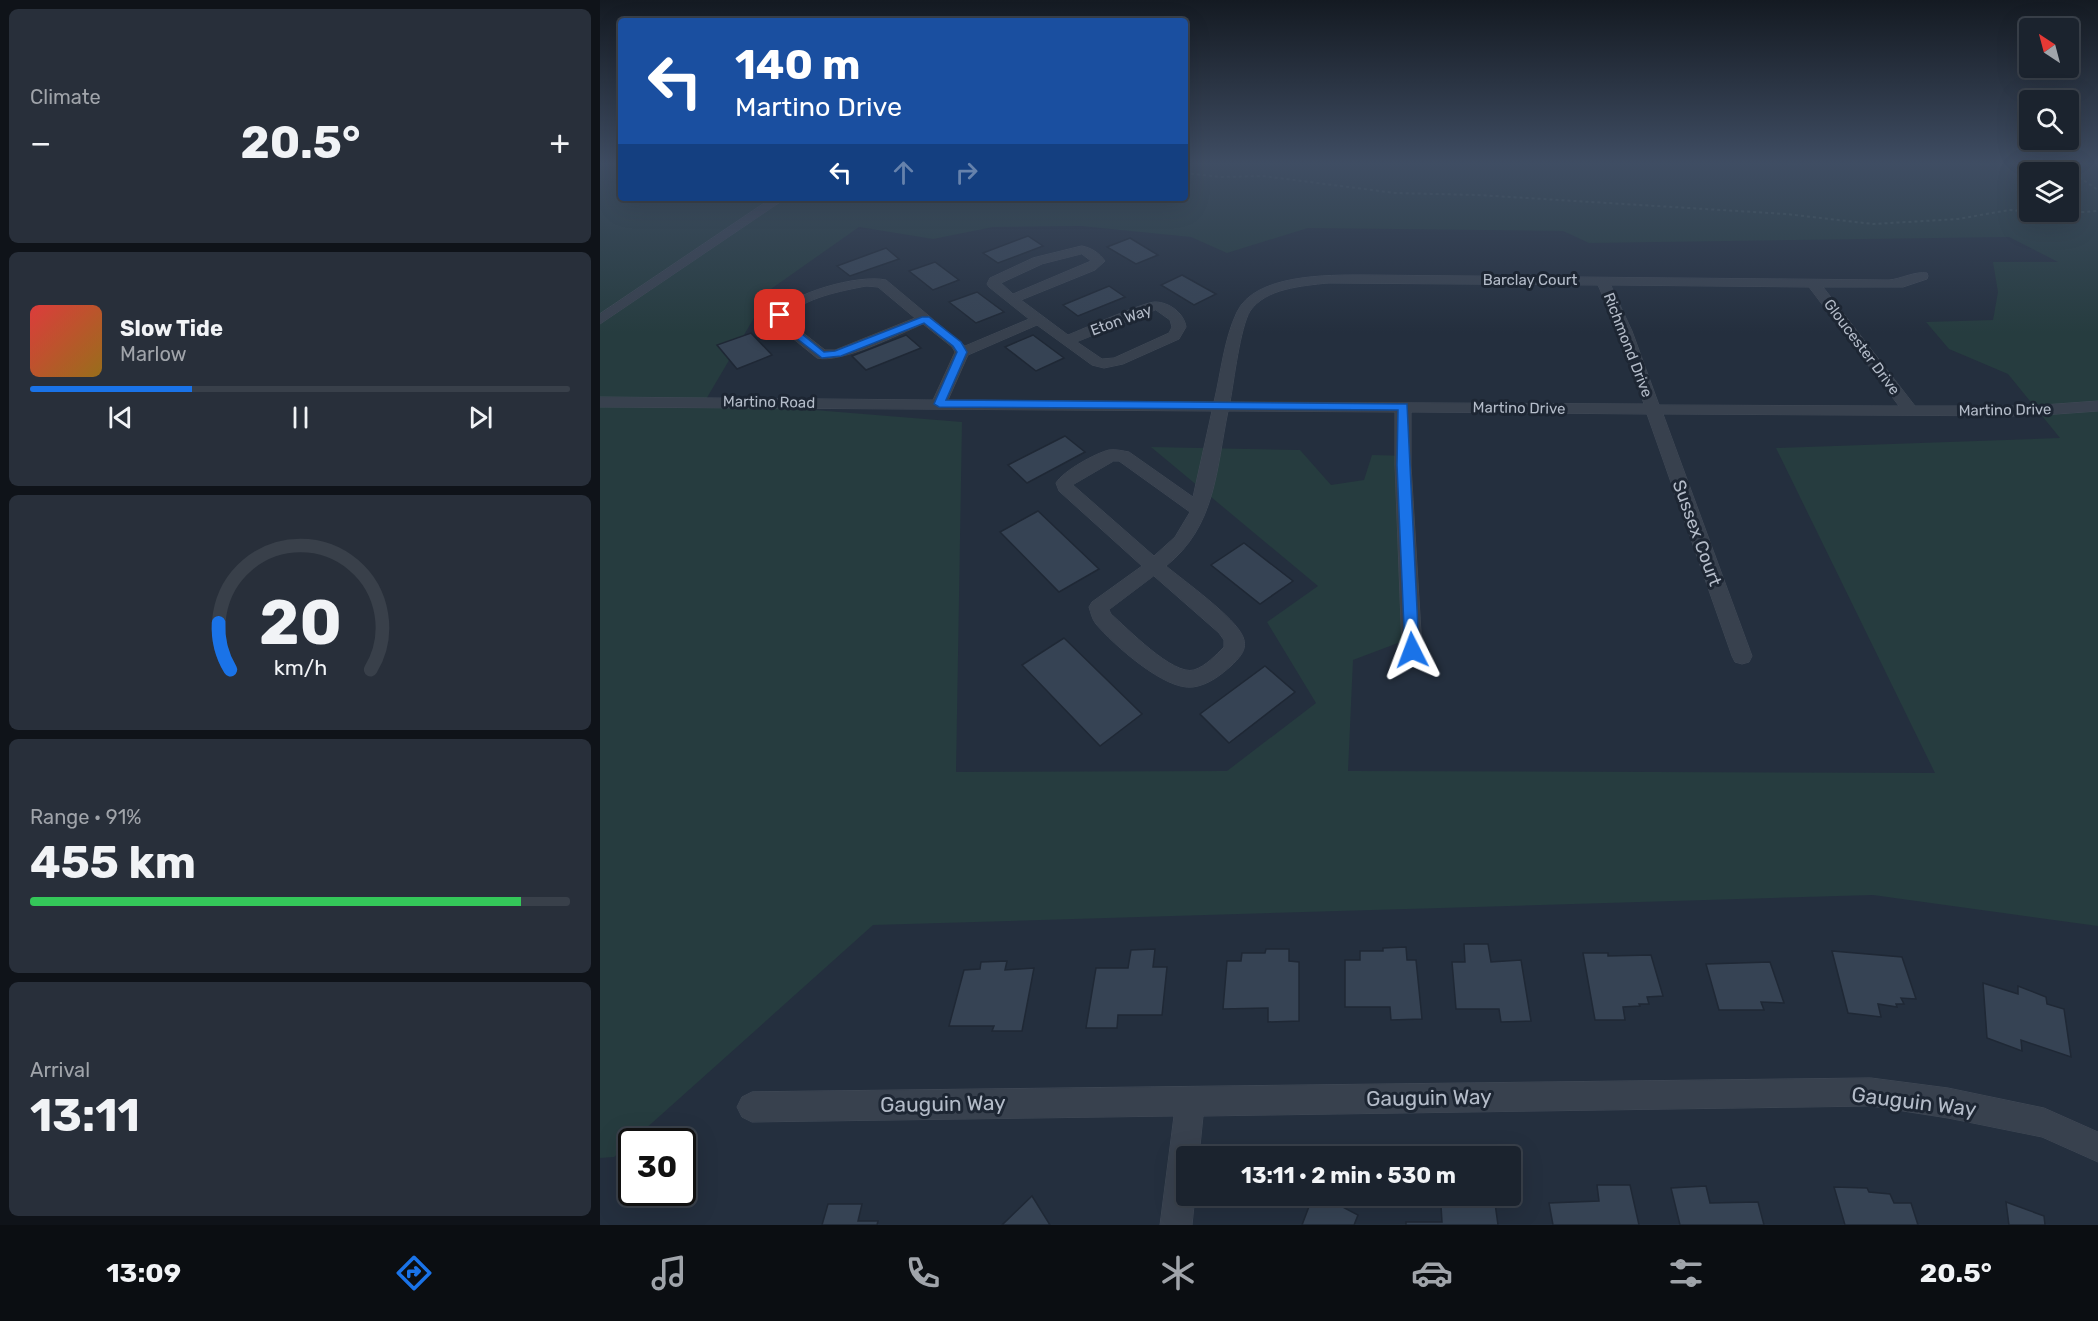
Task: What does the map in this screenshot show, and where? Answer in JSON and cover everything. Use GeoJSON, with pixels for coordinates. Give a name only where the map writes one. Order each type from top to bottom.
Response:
{"type":"FeatureCollection","features":[{"type":"Feature","properties":{"kind":"street"},"geometry":{"type":"LineString","coordinates":[[600,320],[749,219]]}},
{"type":"Feature","properties":{"kind":"street","name":"Eton Way"},"geometry":{"type":"LineString","coordinates":[[1011,299],[1091,267],[1099,261],[1088,251],[1072,251],[1005,275],[995,281],[994,285],[1011,299],[1066,341],[1097,362],[1104,364],[1118,361],[1174,336],[1179,322],[1162,307],[1155,306],[1066,341]]}},
{"type":"Feature","properties":{"kind":"street","name":"Barclay Court"},"geometry":{"type":"LineString","coordinates":[[1154,566],[1174,550],[1191,531],[1199,510],[1237,331],[1245,309],[1267,293],[1290,284],[1314,280],[1357,279],[1889,284],[1903,283],[1922,276]]}},
{"type":"Feature","properties":{"kind":"street","name":"Richmond Drive"},"geometry":{"type":"LineString","coordinates":[[1603,281],[1653,409]]}},
{"type":"Feature","properties":{"kind":"street"},"geometry":{"type":"LineString","coordinates":[[925,319],[837,354],[822,355],[781,322],[780,315],[790,306],[848,285],[881,283],[957,344],[962,352]]}},
{"type":"Feature","properties":{"kind":"street","name":"Gloucester Drive"},"geometry":{"type":"LineString","coordinates":[[1814,283],[1911,411]]}},
{"type":"Feature","properties":{"kind":"street"},"geometry":{"type":"LineString","coordinates":[[939,404],[962,352],[1038,320]]}},
{"type":"Feature","properties":{"kind":"street","name":"Martino Road"},"geometry":{"type":"LineString","coordinates":[[600,402],[939,404]]}},
{"type":"Feature","properties":{"kind":"street","name":"Martino Drive"},"geometry":{"type":"LineString","coordinates":[[939,404],[1911,411],[2029,411],[2098,406]]}},
{"type":"Feature","properties":{"kind":"street"},"geometry":{"type":"LineString","coordinates":[[1403,407],[1403,465],[1412,650]]}},
{"type":"Feature","properties":{"kind":"street","name":"Sussex Court"},"geometry":{"type":"LineString","coordinates":[[1653,409],[1742,656]]}},
{"type":"Feature","properties":{"kind":"street"},"geometry":{"type":"LineString","coordinates":[[1154,566],[1099,607],[1102,618],[1155,663],[1178,678],[1192,680],[1209,672],[1234,650],[1234,639],[1226,627],[1065,488],[1064,483],[1068,478],[1112,455],[1123,456],[1199,510]]}},
{"type":"Feature","properties":{"kind":"street","name":"Gauguin Way"},"geometry":{"type":"LineString","coordinates":[[752,1107],[1871,1092],[1948,1103],[2044,1123],[2098,1147]]}},
{"type":"Feature","properties":{"kind":"street"},"geometry":{"type":"LineString","coordinates":[[1176,1225],[1190,1101]]}},
{"type":"Feature","properties":{"kind":"path"},"geometry":{"type":"LineString","coordinates":[[1827,219],[1873,224],[1955,219]]}},
{"type":"Feature","properties":{"kind":"green space"},"geometry":{"type":"Polygon","coordinates":[[[600,219],[2019,219],[2019,222],[2079,222],[2079,219],[2098,219],[2098,926],[1873,895],[873,925],[646,1128],[618,1128],[618,1153],[614,1157],[600,1158],[600,219]],[[1081,226],[993,227],[933,239],[859,227],[771,289],[705,401],[962,422],[956,772],[1227,771],[1316,703],[1267,622],[1318,586],[1151,447],[1300,450],[1331,485],[1364,480],[1372,455],[1409,456],[1419,635],[1353,660],[1348,771],[1935,773],[1776,448],[2060,438],[2008,374],[1949,349],[1926,322],[1993,320],[1998,292],[1993,262],[2058,262],[2009,237],[1589,243],[1563,231],[1308,228],[1227,253],[1191,237],[1081,226]]]}},
{"type":"Feature","properties":{"kind":"building"},"geometry":{"type":"Polygon","coordinates":[[[1028,236],[1043,246],[998,263],[983,253],[1028,236]]]}},
{"type":"Feature","properties":{"kind":"building"},"geometry":{"type":"Polygon","coordinates":[[[1130,238],[1158,255],[1136,264],[1107,247],[1130,238]]]}},
{"type":"Feature","properties":{"kind":"building"},"geometry":{"type":"Polygon","coordinates":[[[886,248],[899,259],[850,276],[837,266],[886,248]]]}},
{"type":"Feature","properties":{"kind":"building"},"geometry":{"type":"Polygon","coordinates":[[[935,262],[959,280],[933,290],[909,271],[935,262]]]}},
{"type":"Feature","properties":{"kind":"building"},"geometry":{"type":"Polygon","coordinates":[[[1182,275],[1216,294],[1194,305],[1161,285],[1182,275]]]}},
{"type":"Feature","properties":{"kind":"building"},"geometry":{"type":"Polygon","coordinates":[[[1109,286],[1125,297],[1078,316],[1063,305],[1109,286]]]}},
{"type":"Feature","properties":{"kind":"building"},"geometry":{"type":"Polygon","coordinates":[[[977,292],[1004,312],[976,323],[949,302],[977,292]]]}},
{"type":"Feature","properties":{"kind":"building"},"geometry":{"type":"Polygon","coordinates":[[[751,333],[772,355],[737,369],[717,345],[751,333]]]}},
{"type":"Feature","properties":{"kind":"building"},"geometry":{"type":"Polygon","coordinates":[[[906,335],[921,348],[866,370],[852,356],[906,335]]]}},
{"type":"Feature","properties":{"kind":"building"},"geometry":{"type":"Polygon","coordinates":[[[1033,335],[1064,358],[1036,371],[1005,347],[1033,335]]]}},
{"type":"Feature","properties":{"kind":"building"},"geometry":{"type":"Polygon","coordinates":[[[1065,436],[1085,452],[1027,483],[1008,465],[1065,436]]]}},
{"type":"Feature","properties":{"kind":"building"},"geometry":{"type":"Polygon","coordinates":[[[1038,511],[1099,569],[1059,592],[1000,532],[1038,511]]]}},
{"type":"Feature","properties":{"kind":"building"},"geometry":{"type":"Polygon","coordinates":[[[1244,543],[1293,581],[1260,604],[1211,565],[1244,543]]]}},
{"type":"Feature","properties":{"kind":"building"},"geometry":{"type":"Polygon","coordinates":[[[1064,638],[1142,714],[1100,746],[1022,665],[1064,638]]]}},
{"type":"Feature","properties":{"kind":"building"},"geometry":{"type":"Polygon","coordinates":[[[1265,666],[1295,692],[1229,743],[1200,714],[1265,666]]]}},
{"type":"Feature","properties":{"kind":"building"},"geometry":{"type":"Polygon","coordinates":[[[1464,944],[1488,944],[1491,962],[1521,960],[1531,1021],[1501,1022],[1499,1009],[1456,1009],[1452,962],[1465,962],[1464,944]]]}},
{"type":"Feature","properties":{"kind":"building"},"geometry":{"type":"Polygon","coordinates":[[[1406,947],[1407,960],[1416,960],[1422,1019],[1391,1020],[1390,1007],[1345,1007],[1345,960],[1360,960],[1360,951],[1383,951],[1383,948],[1406,947]]]}},
{"type":"Feature","properties":{"kind":"building"},"geometry":{"type":"Polygon","coordinates":[[[1155,949],[1153,967],[1167,967],[1162,1015],[1118,1015],[1117,1028],[1086,1028],[1096,968],[1128,968],[1131,950],[1155,949]]]}},
{"type":"Feature","properties":{"kind":"building"},"geometry":{"type":"Polygon","coordinates":[[[1266,949],[1289,949],[1289,961],[1299,962],[1299,1021],[1268,1022],[1268,1008],[1223,1009],[1227,961],[1241,961],[1242,953],[1265,953],[1266,949]]]}},
{"type":"Feature","properties":{"kind":"building"},"geometry":{"type":"Polygon","coordinates":[[[1832,951],[1902,957],[1916,999],[1901,998],[1904,1004],[1896,1004],[1897,1007],[1878,1004],[1881,1017],[1848,1013],[1832,951]]]}},
{"type":"Feature","properties":{"kind":"building"},"geometry":{"type":"Polygon","coordinates":[[[1583,953],[1608,953],[1608,956],[1651,955],[1663,996],[1647,997],[1649,1004],[1623,1007],[1625,1020],[1595,1020],[1583,953]]]}},
{"type":"Feature","properties":{"kind":"building"},"geometry":{"type":"Polygon","coordinates":[[[1007,961],[1005,970],[1034,968],[1022,1031],[992,1031],[994,1026],[949,1026],[964,970],[980,969],[981,962],[1007,961]]]}},
{"type":"Feature","properties":{"kind":"building"},"geometry":{"type":"Polygon","coordinates":[[[1770,962],[1784,1003],[1761,1002],[1764,1010],[1719,1010],[1706,964],[1770,962]]]}},
{"type":"Feature","properties":{"kind":"building"},"geometry":{"type":"Polygon","coordinates":[[[1983,983],[2018,994],[2018,986],[2046,997],[2047,1004],[2064,1009],[2071,1057],[2021,1040],[2022,1051],[1987,1038],[1983,983]]]}},
{"type":"Feature","properties":{"kind":"building"},"geometry":{"type":"Polygon","coordinates":[[[1597,1185],[1630,1185],[1639,1225],[1553,1225],[1549,1203],[1599,1201],[1597,1185]]]}},
{"type":"Feature","properties":{"kind":"building"},"geometry":{"type":"Polygon","coordinates":[[[1706,1186],[1710,1203],[1758,1202],[1764,1225],[1680,1225],[1671,1188],[1706,1186]]]}},
{"type":"Feature","properties":{"kind":"building"},"geometry":{"type":"Polygon","coordinates":[[[1834,1187],[1867,1188],[1869,1192],[1890,1194],[1894,1203],[1911,1203],[1918,1225],[1845,1225],[1834,1187]]]}},
{"type":"Feature","properties":{"kind":"building"},"geometry":{"type":"Polygon","coordinates":[[[1032,1196],[1050,1225],[1002,1225],[1032,1196]]]}},
{"type":"Feature","properties":{"kind":"building"},"geometry":{"type":"Polygon","coordinates":[[[2006,1202],[2044,1216],[2045,1225],[2009,1225],[2006,1202]]]}},
{"type":"Feature","properties":{"kind":"building"},"geometry":{"type":"Polygon","coordinates":[[[828,1204],[862,1204],[858,1221],[878,1221],[877,1225],[822,1225],[828,1204]]]}},
{"type":"Feature","properties":{"kind":"building"},"geometry":{"type":"Polygon","coordinates":[[[1309,1206],[1341,1206],[1358,1215],[1354,1225],[1302,1225],[1309,1206]]]}},
{"type":"Feature","properties":{"kind":"building"},"geometry":{"type":"Polygon","coordinates":[[[1441,1206],[1495,1206],[1498,1225],[1406,1225],[1406,1222],[1442,1222],[1441,1206]]]}},
{"type":"Feature","properties":{"kind":"route"},"geometry":{"type":"LineString","coordinates":[[780,315],[781,322],[822,355],[837,354],[925,319],[957,344],[962,352],[939,404],[1403,407],[1403,465],[1412,650]]}}]}
